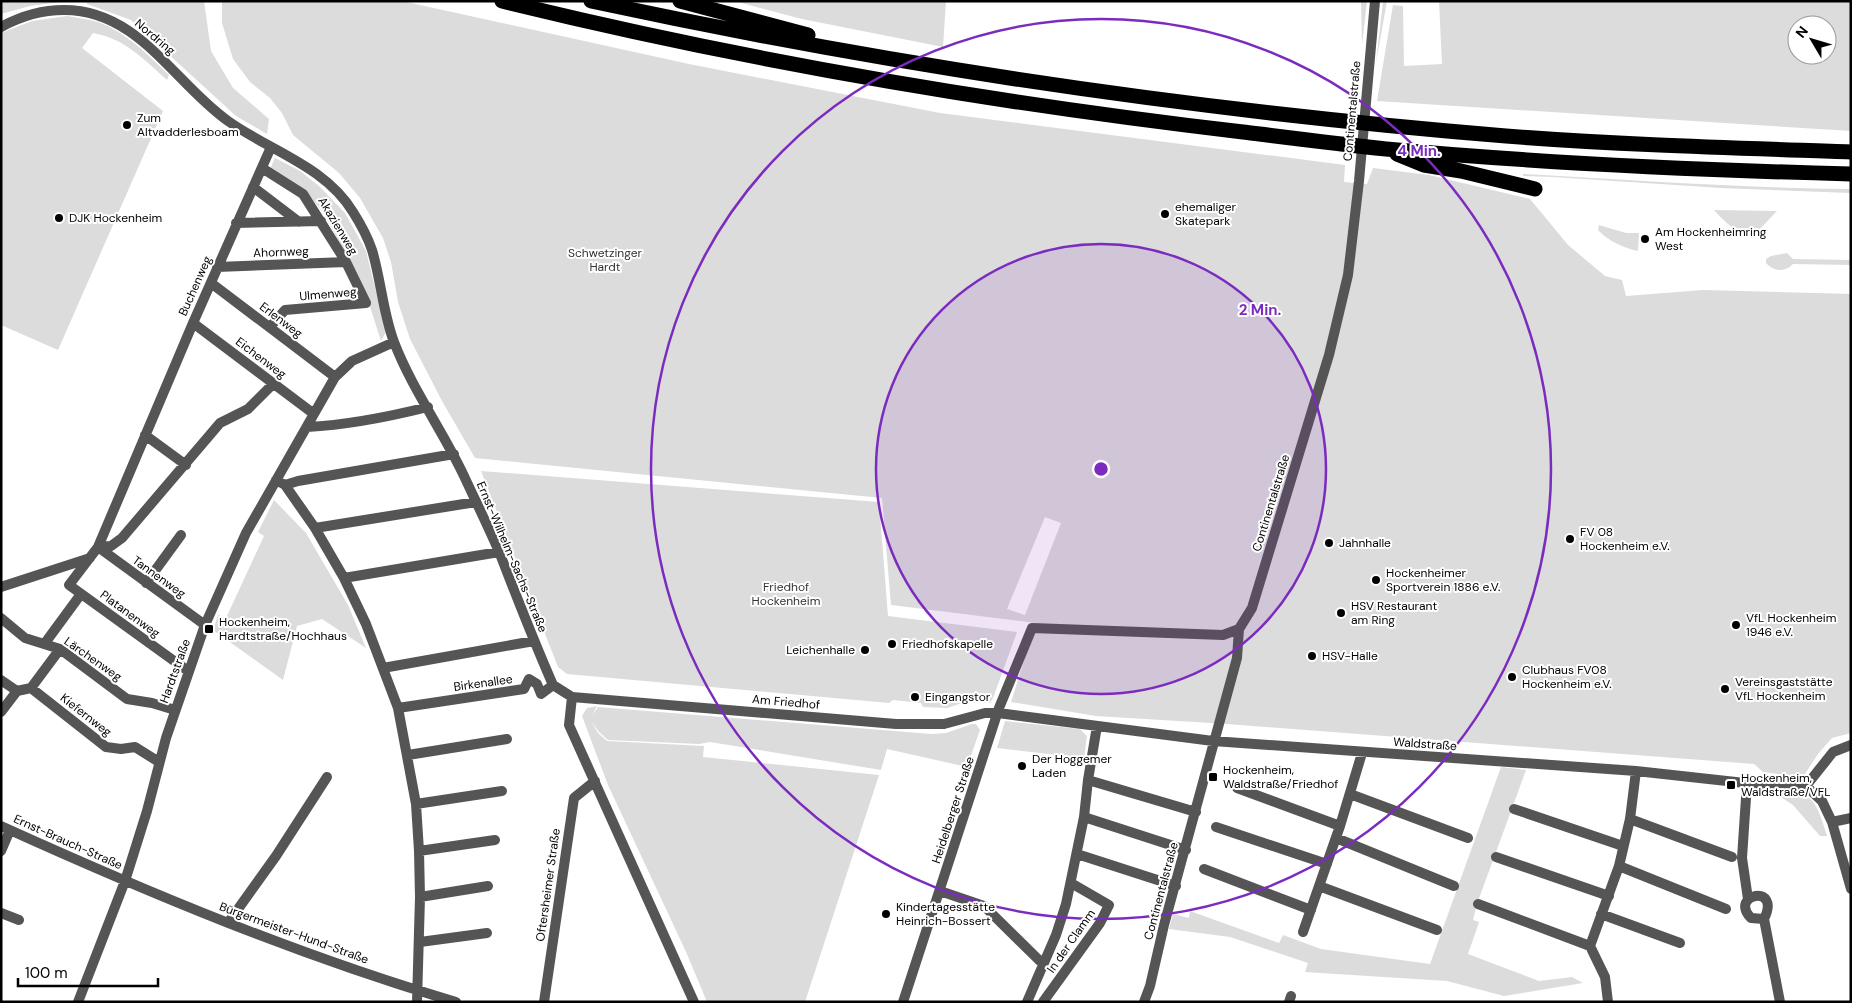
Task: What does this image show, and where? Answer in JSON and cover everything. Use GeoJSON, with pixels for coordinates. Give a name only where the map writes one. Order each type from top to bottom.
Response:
{"type":"FeatureCollection","features":[{"type":"Feature","properties":{"kind":"highway"},"geometry":{"type":"LineString","coordinates":[[502,1],[618,28],[786,63],[934,90],[1118,118],[1384,148],[1565,162],[1731,171],[1851,174]]}},
{"type":"Feature","properties":{"kind":"highway"},"geometry":{"type":"LineString","coordinates":[[591,1],[697,24],[849,51],[1121,94],[1235,109],[1386,125],[1562,140],[1851,152]]}},
{"type":"Feature","properties":{"kind":"highway"},"geometry":{"type":"LineString","coordinates":[[680,1],[818,38],[849,51]]}},
{"type":"Feature","properties":{"kind":"highway"},"geometry":{"type":"LineString","coordinates":[[1384,148],[1424,164],[1461,171],[1535,190]]}},
{"type":"Feature","properties":{"kind":"street","name":"Continentalstraße"},"geometry":{"type":"LineString","coordinates":[[1144,1002],[1150,986],[1164,925],[1237,658],[1239,629],[1252,608],[1330,355],[1348,275],[1359,181],[1375,1]]}},
{"type":"Feature","properties":{"kind":"street","name":"Nordring"},"geometry":{"type":"LineString","coordinates":[[1,27],[31,14],[56,10],[93,14],[117,23],[149,46],[217,113],[271,147]]}},
{"type":"Feature","properties":{"kind":"street","name":"Buchenweg"},"geometry":{"type":"LineString","coordinates":[[81,594],[69,585],[98,547],[236,223],[271,147]]}},
{"type":"Feature","properties":{"kind":"street","name":"Ernst-Wilhelm-Sachs-Straße"},"geometry":{"type":"LineString","coordinates":[[271,147],[306,166],[325,180],[352,210],[371,248],[384,308],[394,342],[454,454],[499,552],[553,685]]}},
{"type":"Feature","properties":{"kind":"street","name":"Akazienweg"},"geometry":{"type":"LineString","coordinates":[[262,168],[303,194],[346,262],[366,303]]}},
{"type":"Feature","properties":{"kind":"street"},"geometry":{"type":"LineString","coordinates":[[253,186],[299,222]]}},
{"type":"Feature","properties":{"kind":"street"},"geometry":{"type":"LineString","coordinates":[[236,223],[321,221]]}},
{"type":"Feature","properties":{"kind":"street","name":"Ahornweg"},"geometry":{"type":"LineString","coordinates":[[217,267],[346,262]]}},
{"type":"Feature","properties":{"kind":"street","name":"Erlenweg"},"geometry":{"type":"LineString","coordinates":[[211,283],[335,378]]}},
{"type":"Feature","properties":{"kind":"street","name":"Ulmenweg"},"geometry":{"type":"LineString","coordinates":[[270,327],[285,310],[366,303]]}},
{"type":"Feature","properties":{"kind":"street","name":"Eichenweg"},"geometry":{"type":"LineString","coordinates":[[193,323],[274,382],[314,414]]}},
{"type":"Feature","properties":{"kind":"street"},"geometry":{"type":"LineString","coordinates":[[280,483],[307,427],[335,378],[352,361],[394,342]]}},
{"type":"Feature","properties":{"kind":"street"},"geometry":{"type":"LineString","coordinates":[[98,547],[111,546],[122,538],[220,424],[248,410],[274,382]]}},
{"type":"Feature","properties":{"kind":"street"},"geometry":{"type":"LineString","coordinates":[[307,427],[334,425],[428,407]]}},
{"type":"Feature","properties":{"kind":"street"},"geometry":{"type":"LineString","coordinates":[[145,435],[186,465]]}},
{"type":"Feature","properties":{"kind":"street"},"geometry":{"type":"LineString","coordinates":[[280,483],[454,454]]}},
{"type":"Feature","properties":{"kind":"street"},"geometry":{"type":"LineString","coordinates":[[280,483],[315,528],[344,578],[366,624],[398,708],[416,804],[420,897],[417,1002]]}},
{"type":"Feature","properties":{"kind":"street","name":"Hardtstraße"},"geometry":{"type":"LineString","coordinates":[[81,1001],[125,881],[147,811],[159,762],[188,671],[246,533],[280,483]]}},
{"type":"Feature","properties":{"kind":"street"},"geometry":{"type":"LineString","coordinates":[[315,528],[476,502]]}},
{"type":"Feature","properties":{"kind":"street"},"geometry":{"type":"LineString","coordinates":[[146,583],[181,535]]}},
{"type":"Feature","properties":{"kind":"street","name":"Tannenweg"},"geometry":{"type":"LineString","coordinates":[[98,547],[206,625]]}},
{"type":"Feature","properties":{"kind":"street"},"geometry":{"type":"LineString","coordinates":[[344,578],[499,552]]}},
{"type":"Feature","properties":{"kind":"street"},"geometry":{"type":"LineString","coordinates":[[1,586],[90,558]]}},
{"type":"Feature","properties":{"kind":"street"},"geometry":{"type":"LineString","coordinates":[[45,643],[81,594]]}},
{"type":"Feature","properties":{"kind":"street","name":"Platanenweg"},"geometry":{"type":"LineString","coordinates":[[81,594],[188,671]]}},
{"type":"Feature","properties":{"kind":"street","name":"Lärchenweg"},"geometry":{"type":"LineString","coordinates":[[1,618],[25,638],[60,649],[127,699],[152,703],[175,710]]}},
{"type":"Feature","properties":{"kind":"street","name":"Heidelberger Straße"},"geometry":{"type":"LineString","coordinates":[[903,1002],[998,713],[1032,628],[1223,635],[1239,629]]}},
{"type":"Feature","properties":{"kind":"street"},"geometry":{"type":"LineString","coordinates":[[383,668],[534,641]]}},
{"type":"Feature","properties":{"kind":"street"},"geometry":{"type":"LineString","coordinates":[[1,712],[16,691],[32,688],[60,649]]}},
{"type":"Feature","properties":{"kind":"street","name":"Birkenallee"},"geometry":{"type":"LineString","coordinates":[[398,708],[524,689],[529,679],[537,684],[541,694],[553,685]]}},
{"type":"Feature","properties":{"kind":"street"},"geometry":{"type":"LineString","coordinates":[[1,680],[16,691]]}},
{"type":"Feature","properties":{"kind":"street"},"geometry":{"type":"LineString","coordinates":[[553,685],[572,696],[569,725],[694,1002]]}},
{"type":"Feature","properties":{"kind":"street","name":"Kiefernweg"},"geometry":{"type":"LineString","coordinates":[[32,688],[106,747],[135,748],[159,762]]}},
{"type":"Feature","properties":{"kind":"street","name":"Am Friedhof"},"geometry":{"type":"LineString","coordinates":[[572,696],[896,724],[944,724],[998,713]]}},
{"type":"Feature","properties":{"kind":"street","name":"Waldstraße"},"geometry":{"type":"LineString","coordinates":[[998,713],[1213,741],[1636,772],[1763,785],[1806,786]]}},
{"type":"Feature","properties":{"kind":"street","name":"In der Clamm"},"geometry":{"type":"LineString","coordinates":[[1028,1002],[1066,904],[1084,817],[1097,726]]}},
{"type":"Feature","properties":{"kind":"street"},"geometry":{"type":"LineString","coordinates":[[408,755],[507,739]]}},
{"type":"Feature","properties":{"kind":"street"},"geometry":{"type":"LineString","coordinates":[[1851,745],[1833,752],[1806,786],[1822,801],[1832,822],[1851,889]]}},
{"type":"Feature","properties":{"kind":"street"},"geometry":{"type":"LineString","coordinates":[[1303,932],[1340,826],[1362,753]]}},
{"type":"Feature","properties":{"kind":"street"},"geometry":{"type":"LineString","coordinates":[[1590,946],[1619,866],[1630,820],[1636,772]]}},
{"type":"Feature","properties":{"kind":"street"},"geometry":{"type":"LineString","coordinates":[[228,923],[271,864],[328,777]]}},
{"type":"Feature","properties":{"kind":"street","name":"Oftersheimer Straße"},"geometry":{"type":"LineString","coordinates":[[544,1002],[574,798],[595,780]]}},
{"type":"Feature","properties":{"kind":"street"},"geometry":{"type":"LineString","coordinates":[[1088,780],[1196,812]]}},
{"type":"Feature","properties":{"kind":"street"},"geometry":{"type":"LineString","coordinates":[[1747,783],[1742,858],[1748,899]]}},
{"type":"Feature","properties":{"kind":"street"},"geometry":{"type":"LineString","coordinates":[[1237,788],[1340,826]]}},
{"type":"Feature","properties":{"kind":"street"},"geometry":{"type":"LineString","coordinates":[[416,804],[502,791]]}},
{"type":"Feature","properties":{"kind":"street"},"geometry":{"type":"LineString","coordinates":[[1350,794],[1468,838]]}},
{"type":"Feature","properties":{"kind":"street"},"geometry":{"type":"LineString","coordinates":[[1514,809],[1623,846]]}},
{"type":"Feature","properties":{"kind":"street"},"geometry":{"type":"LineString","coordinates":[[1084,817],[1186,850]]}},
{"type":"Feature","properties":{"kind":"street"},"geometry":{"type":"LineString","coordinates":[[1832,822],[1851,818]]}},
{"type":"Feature","properties":{"kind":"street"},"geometry":{"type":"LineString","coordinates":[[1630,820],[1732,857]]}},
{"type":"Feature","properties":{"kind":"street"},"geometry":{"type":"LineString","coordinates":[[1216,826],[1327,864]]}},
{"type":"Feature","properties":{"kind":"street"},"geometry":{"type":"LineString","coordinates":[[1,851],[6,828]]}},
{"type":"Feature","properties":{"kind":"street","name":"Ernst-Brauch-Straße"},"geometry":{"type":"LineString","coordinates":[[6,828],[125,881]]}},
{"type":"Feature","properties":{"kind":"street"},"geometry":{"type":"LineString","coordinates":[[1336,838],[1454,886]]}},
{"type":"Feature","properties":{"kind":"street"},"geometry":{"type":"LineString","coordinates":[[419,851],[495,840]]}},
{"type":"Feature","properties":{"kind":"street"},"geometry":{"type":"LineString","coordinates":[[1077,854],[1176,886]]}},
{"type":"Feature","properties":{"kind":"street"},"geometry":{"type":"LineString","coordinates":[[1496,857],[1609,896]]}},
{"type":"Feature","properties":{"kind":"street"},"geometry":{"type":"LineString","coordinates":[[1619,866],[1726,909]]}},
{"type":"Feature","properties":{"kind":"street"},"geometry":{"type":"LineString","coordinates":[[1204,869],[1311,910]]}},
{"type":"Feature","properties":{"kind":"street","name":"Bürgermeister-Hund-Straße"},"geometry":{"type":"LineString","coordinates":[[125,881],[228,923],[456,1002]]}},
{"type":"Feature","properties":{"kind":"street","name":"In der Clamm"},"geometry":{"type":"LineString","coordinates":[[1043,1002],[1100,922],[1109,905],[1070,883]]}},
{"type":"Feature","properties":{"kind":"street"},"geometry":{"type":"LineString","coordinates":[[420,897],[488,886]]}},
{"type":"Feature","properties":{"kind":"street"},"geometry":{"type":"LineString","coordinates":[[1319,886],[1437,930]]}},
{"type":"Feature","properties":{"kind":"street","name":"In der Clamm"},"geometry":{"type":"LineString","coordinates":[[940,891],[984,906],[1044,964]]}},
{"type":"Feature","properties":{"kind":"street"},"geometry":{"type":"LineString","coordinates":[[1764,918],[1751,918],[1746,913],[1745,906],[1748,899],[1753,895],[1765,898],[1768,904],[1768,911],[1764,918],[1780,1002]]}},
{"type":"Feature","properties":{"kind":"street"},"geometry":{"type":"LineString","coordinates":[[1478,904],[1590,946],[1605,977],[1608,1002]]}},
{"type":"Feature","properties":{"kind":"street"},"geometry":{"type":"LineString","coordinates":[[1,913],[19,920]]}},
{"type":"Feature","properties":{"kind":"street"},"geometry":{"type":"LineString","coordinates":[[1602,914],[1680,944]]}},
{"type":"Feature","properties":{"kind":"street"},"geometry":{"type":"LineString","coordinates":[[420,942],[487,933]]}},
{"type":"Feature","properties":{"kind":"green space"},"geometry":{"type":"Polygon","coordinates":[[[1,1],[69,1],[30,6],[1,14],[1,1]]]}},
{"type":"Feature","properties":{"kind":"green space"},"geometry":{"type":"Polygon","coordinates":[[[87,1],[204,1],[211,51],[233,88],[269,119],[267,134],[236,116],[131,20],[87,4],[87,1]]]}},
{"type":"Feature","properties":{"kind":"green space","name":"Schwetzinger Hardt"},"geometry":{"type":"Polygon","coordinates":[[[222,1],[402,1],[689,64],[940,113],[1345,165],[1344,182],[1367,184],[1373,168],[1429,175],[1530,199],[1568,245],[1605,276],[1622,280],[1626,296],[1703,290],[1851,294],[1851,733],[1832,738],[1818,754],[1803,777],[1763,772],[1754,764],[1227,724],[1096,716],[1011,702],[1036,623],[891,605],[882,498],[475,458],[442,401],[410,339],[398,302],[391,262],[383,238],[360,198],[339,173],[293,135],[282,113],[270,98],[250,82],[233,59],[222,23],[222,1]],[[1045,517],[1007,609],[1025,615],[1061,523],[1045,517]]]}},
{"type":"Feature","properties":{"kind":"green space"},"geometry":{"type":"Polygon","coordinates":[[[734,1],[946,1],[943,47],[802,19],[734,1]]]}},
{"type":"Feature","properties":{"kind":"green space"},"geometry":{"type":"Polygon","coordinates":[[[1361,1],[1367,1],[1362,45],[1361,1]]]}},
{"type":"Feature","properties":{"kind":"green space"},"geometry":{"type":"Polygon","coordinates":[[[1383,1],[1387,1],[1376,63],[1383,1]]]}},
{"type":"Feature","properties":{"kind":"green space"},"geometry":{"type":"Polygon","coordinates":[[[1439,1],[1851,1],[1851,131],[1377,101],[1393,5],[1403,6],[1404,66],[1442,64],[1439,1]]]}},
{"type":"Feature","properties":{"kind":"green space","name":"DJK Hockenheim"},"geometry":{"type":"Polygon","coordinates":[[[67,16],[86,19],[108,26],[136,45],[169,75],[167,80],[133,51],[115,40],[104,36],[93,33],[82,48],[163,111],[58,350],[1,325],[1,33],[32,21],[67,16]]]}},
{"type":"Feature","properties":{"kind":"green space"},"geometry":{"type":"Polygon","coordinates":[[[275,158],[300,171],[319,186],[345,213],[366,251],[386,332],[381,341],[365,291],[325,215],[306,191],[270,169],[275,158]]]}},
{"type":"Feature","properties":{"kind":"green space"},"geometry":{"type":"Polygon","coordinates":[[[1523,174],[1728,185],[1851,189],[1851,193],[1721,188],[1523,176],[1523,174]]]}},
{"type":"Feature","properties":{"kind":"green space"},"geometry":{"type":"Polygon","coordinates":[[[1714,210],[1777,211],[1755,234],[1748,234],[1737,230],[1727,223],[1714,210]]]}},
{"type":"Feature","properties":{"kind":"green space"},"geometry":{"type":"Polygon","coordinates":[[[1599,225],[1626,233],[1639,233],[1638,251],[1606,238],[1598,230],[1599,225]]]}},
{"type":"Feature","properties":{"kind":"green space"},"geometry":{"type":"Polygon","coordinates":[[[1787,253],[1793,259],[1851,260],[1851,265],[1793,264],[1786,269],[1779,270],[1772,268],[1766,263],[1766,259],[1771,256],[1787,253]]]}},
{"type":"Feature","properties":{"kind":"green space","name":"Friedhof Hockenheim"},"geometry":{"type":"Polygon","coordinates":[[[481,471],[879,502],[888,616],[1017,632],[993,698],[990,703],[965,702],[947,708],[923,707],[921,703],[893,700],[889,703],[567,674],[558,667],[481,471]]]}},
{"type":"Feature","properties":{"kind":"green space"},"geometry":{"type":"Polygon","coordinates":[[[274,500],[306,533],[348,605],[366,648],[322,619],[297,626],[283,680],[213,630],[218,615],[226,618],[264,536],[258,532],[274,500]]]}},
{"type":"Feature","properties":{"kind":"green space"},"geometry":{"type":"Polygon","coordinates":[[[597,706],[592,716],[598,707],[931,734],[946,733],[972,724],[976,724],[980,730],[967,767],[887,749],[881,770],[710,742],[699,744],[608,740],[591,721],[598,733],[607,741],[704,746],[703,757],[879,775],[805,1002],[707,1002],[687,954],[608,785],[582,716],[587,708],[597,706]]]}},
{"type":"Feature","properties":{"kind":"green space"},"geometry":{"type":"Polygon","coordinates":[[[1005,721],[1080,729],[1087,736],[1084,758],[997,748],[1005,721]]]}},
{"type":"Feature","properties":{"kind":"green space"},"geometry":{"type":"Polygon","coordinates":[[[1501,767],[1526,770],[1477,904],[1473,920],[1479,922],[1468,954],[1539,981],[1572,977],[1583,983],[1504,996],[1447,981],[1305,972],[1308,963],[1230,937],[1169,929],[1173,914],[1189,918],[1190,911],[1279,943],[1283,935],[1321,949],[1430,964],[1501,767]]]}},
{"type":"Feature","properties":{"kind":"green space"},"geometry":{"type":"Polygon","coordinates":[[[1767,788],[1802,794],[1809,798],[1818,811],[1827,836],[1820,836],[1793,805],[1767,788]]]}},
{"type":"Feature","properties":{"kind":"place","name":"Zum Altvadderlesboam"},"geometry":{"type":"Point","coordinates":[127,125]}},
{"type":"Feature","properties":{"kind":"place","name":"ehemaliger Skatepark"},"geometry":{"type":"Point","coordinates":[1165,214]}},
{"type":"Feature","properties":{"kind":"place","name":"DJK Hockenheim"},"geometry":{"type":"Point","coordinates":[59,218]}},
{"type":"Feature","properties":{"kind":"place","name":"Am Hockenheimring West"},"geometry":{"type":"Point","coordinates":[1645,239]}},
{"type":"Feature","properties":{"kind":"place","name":"FV 08 Hockenheim e.V."},"geometry":{"type":"Point","coordinates":[1570,539]}},
{"type":"Feature","properties":{"kind":"place","name":"Jahnhalle"},"geometry":{"type":"Point","coordinates":[1329,543]}},
{"type":"Feature","properties":{"kind":"place","name":"Hockenheimer Sportverein 1886 e.V."},"geometry":{"type":"Point","coordinates":[1376,580]}},
{"type":"Feature","properties":{"kind":"place","name":"HSV Restaurant am Ring"},"geometry":{"type":"Point","coordinates":[1341,613]}},
{"type":"Feature","properties":{"kind":"place","name":"VfL Hockenheim 1946 e.V."},"geometry":{"type":"Point","coordinates":[1736,625]}},
{"type":"Feature","properties":{"kind":"place","name":"Hockenheim, Hardtstraße/Hochhaus"},"geometry":{"type":"Point","coordinates":[209,629]}},
{"type":"Feature","properties":{"kind":"place","name":"Friedhofskapelle"},"geometry":{"type":"Point","coordinates":[892,644]}},
{"type":"Feature","properties":{"kind":"place","name":"Leichenhalle"},"geometry":{"type":"Point","coordinates":[865,650]}},
{"type":"Feature","properties":{"kind":"place","name":"HSV-Halle"},"geometry":{"type":"Point","coordinates":[1312,656]}},
{"type":"Feature","properties":{"kind":"place","name":"Clubhaus FV08 Hockenheim e.V."},"geometry":{"type":"Point","coordinates":[1512,677]}},
{"type":"Feature","properties":{"kind":"place","name":"Vereinsgaststätte VfL Hockenheim"},"geometry":{"type":"Point","coordinates":[1725,689]}},
{"type":"Feature","properties":{"kind":"place","name":"Eingangstor"},"geometry":{"type":"Point","coordinates":[915,697]}},
{"type":"Feature","properties":{"kind":"place","name":"Der Hoggemer Laden"},"geometry":{"type":"Point","coordinates":[1022,766]}},
{"type":"Feature","properties":{"kind":"place","name":"Hockenheim, Waldstraße/Friedhof"},"geometry":{"type":"Point","coordinates":[1213,777]}},
{"type":"Feature","properties":{"kind":"place","name":"Hockenheim, Waldstraße/VFL"},"geometry":{"type":"Point","coordinates":[1731,785]}},
{"type":"Feature","properties":{"kind":"place","name":"Kindertagesstätte Heinrich-Bossert"},"geometry":{"type":"Point","coordinates":[886,914]}}]}
